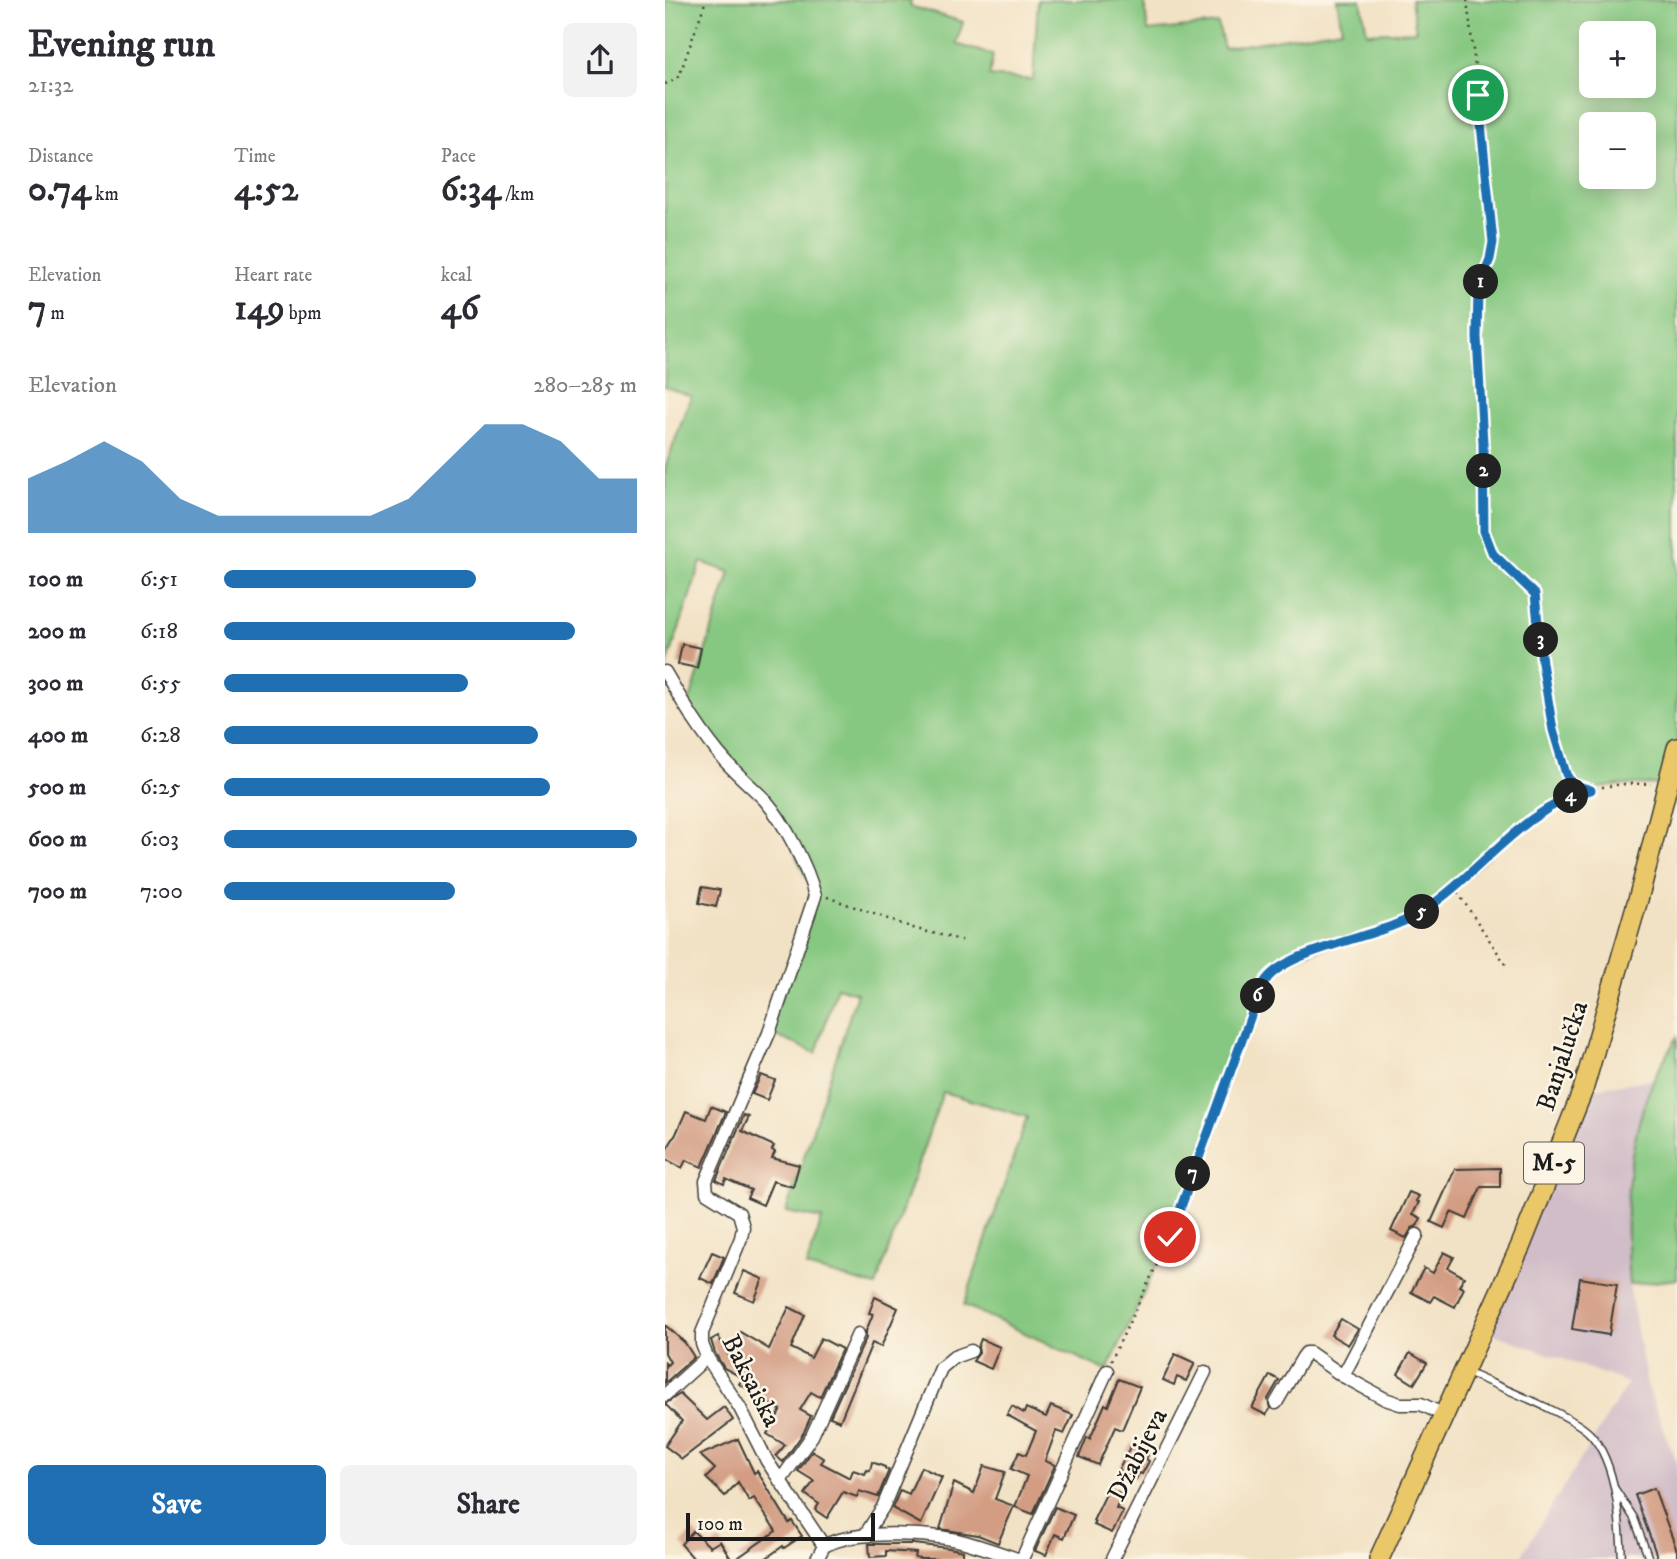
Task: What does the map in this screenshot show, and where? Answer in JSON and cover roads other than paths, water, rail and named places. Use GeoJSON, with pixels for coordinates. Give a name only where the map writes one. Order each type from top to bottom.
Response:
{"type":"FeatureCollection","features":[{"type":"Feature","properties":{"kind":"main road","name":"Banjalučka"},"geometry":{"type":"LineString","coordinates":[[1379,1559],[1521,1245],[1583,1090],[1639,896],[1677,748]]}},
{"type":"Feature","properties":{"kind":"street","name":"Baksaiska"},"geometry":{"type":"LineString","coordinates":[[665,672],[687,710],[726,762],[767,803],[781,823],[814,892],[804,932],[769,1033],[706,1181],[707,1193],[739,1213],[743,1227],[702,1334],[702,1343],[707,1357],[740,1408],[754,1437],[824,1546]]}},
{"type":"Feature","properties":{"kind":"street"},"geometry":{"type":"LineString","coordinates":[[1343,1376],[1417,1235]]}},
{"type":"Feature","properties":{"kind":"street"},"geometry":{"type":"LineString","coordinates":[[781,1481],[812,1436],[858,1334]]}},
{"type":"Feature","properties":{"kind":"street"},"geometry":{"type":"LineString","coordinates":[[865,1535],[883,1507],[941,1368],[954,1357],[971,1351]]}},
{"type":"Feature","properties":{"kind":"street"},"geometry":{"type":"LineString","coordinates":[[1276,1403],[1306,1353],[1310,1353],[1343,1376],[1385,1399],[1400,1404],[1421,1404],[1444,1415]]}},
{"type":"Feature","properties":{"kind":"street"},"geometry":{"type":"LineString","coordinates":[[665,1395],[707,1357]]}},
{"type":"Feature","properties":{"kind":"street"},"geometry":{"type":"LineString","coordinates":[[817,1559],[824,1546],[833,1541],[865,1535],[926,1535],[963,1541],[1020,1559],[1107,1371]]}},
{"type":"Feature","properties":{"kind":"street","name":"Džabijeva"},"geometry":{"type":"LineString","coordinates":[[1112,1559],[1205,1372]]}},
{"type":"Feature","properties":{"kind":"lane"},"geometry":{"type":"LineString","coordinates":[[1464,1372],[1570,1420],[1590,1433],[1602,1451],[1613,1487],[1622,1559]]}},
{"type":"Feature","properties":{"kind":"lane"},"geometry":{"type":"LineString","coordinates":[[1613,1487],[1634,1518],[1649,1559]]}}]}
